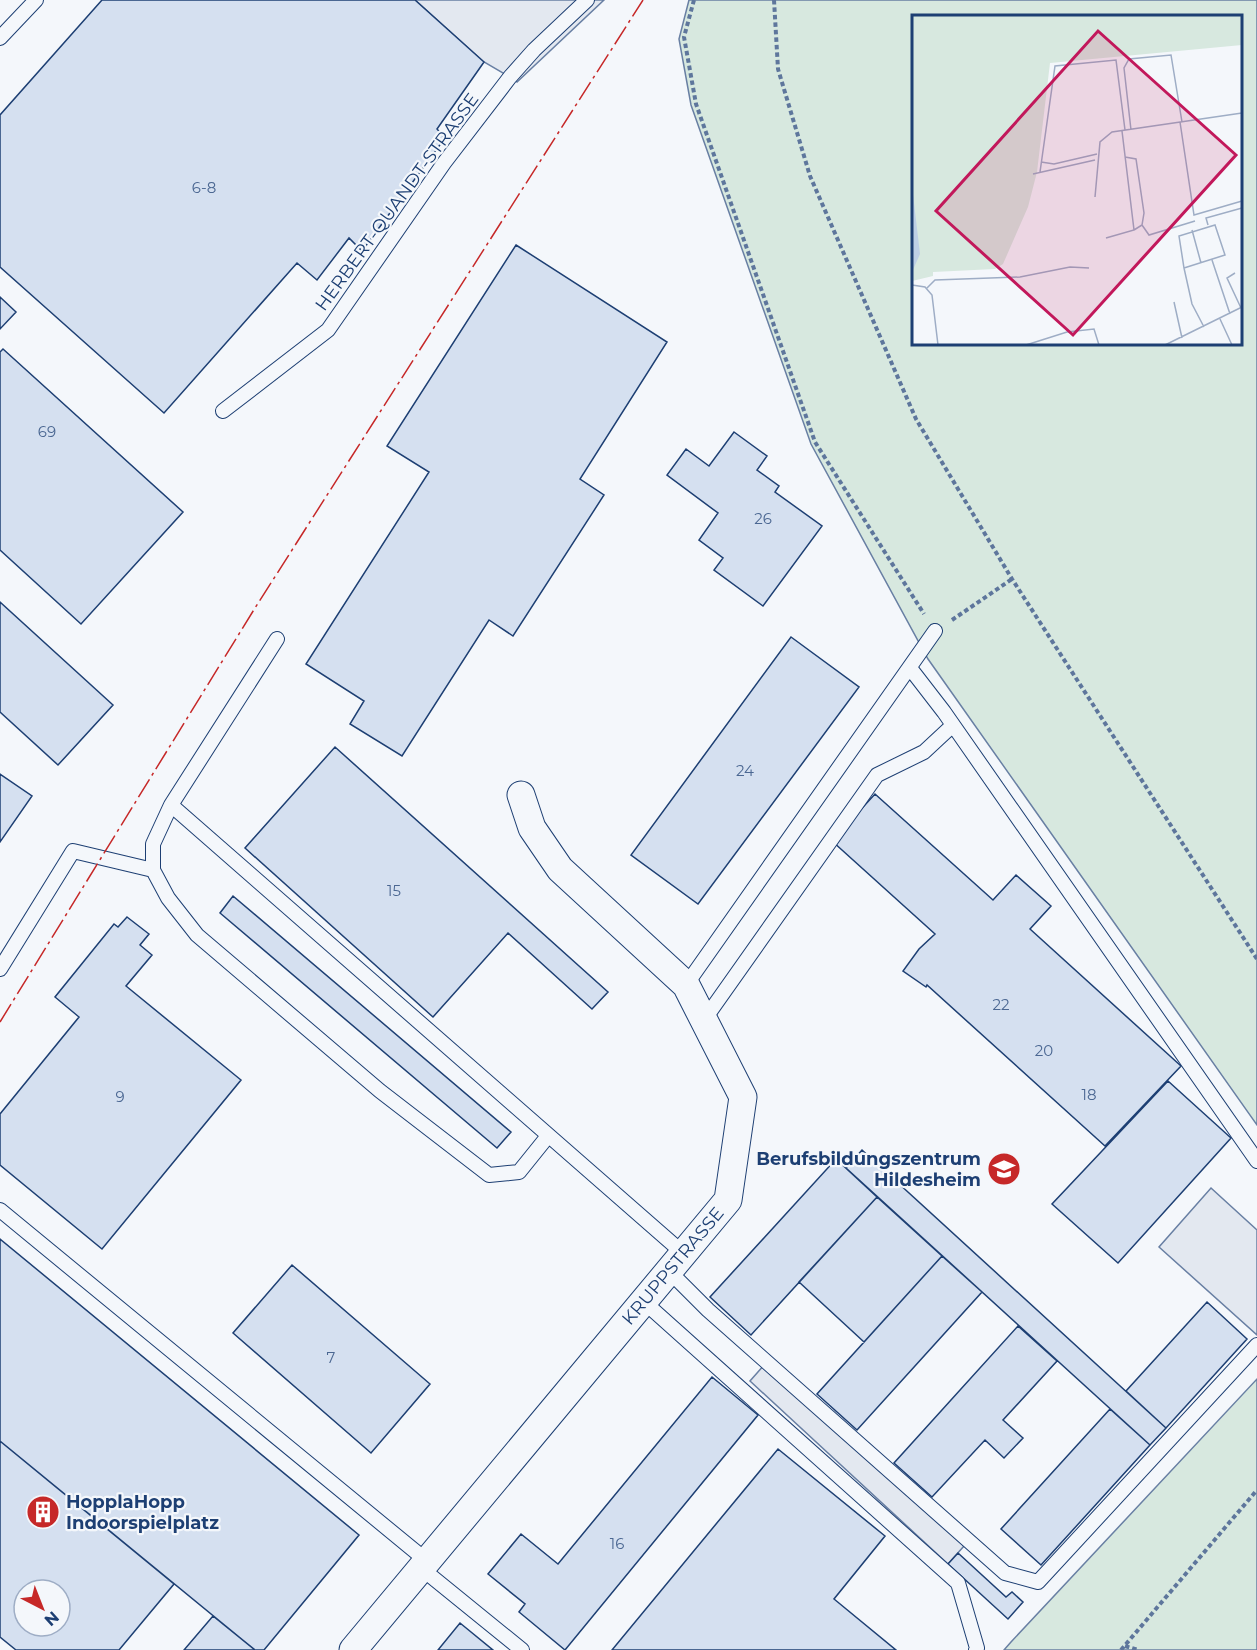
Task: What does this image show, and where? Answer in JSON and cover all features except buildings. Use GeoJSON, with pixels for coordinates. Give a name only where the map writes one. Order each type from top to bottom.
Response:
{"type":"FeatureCollection","features":[{"type":"Feature","properties":{"kind":"street","name":"KRUPPSTRASSE"},"geometry":{"type":"LineString","coordinates":[[353,1650],[728,1200],[744,1098],[686,986],[560,869],[532,828],[521,795]]}},
{"type":"Feature","properties":{"kind":"lane"},"geometry":{"type":"LineString","coordinates":[[0,38],[36,0]]}},
{"type":"Feature","properties":{"kind":"lane","name":"HERBERT-QUANDT-STRASSE"},"geometry":{"type":"LineString","coordinates":[[223,411],[328,330],[444,163],[510,77],[534,50],[587,0]]}},
{"type":"Feature","properties":{"kind":"lane"},"geometry":{"type":"LineString","coordinates":[[686,986],[935,631]]}},
{"type":"Feature","properties":{"kind":"lane"},"geometry":{"type":"LineString","coordinates":[[277,639],[171,805],[153,844],[153,870],[168,898],[197,935],[380,1091],[489,1175],[519,1172],[549,1136]]}},
{"type":"Feature","properties":{"kind":"lane"},"geometry":{"type":"LineString","coordinates":[[910,668],[953,725],[1257,1161]]}},
{"type":"Feature","properties":{"kind":"lane"},"geometry":{"type":"LineString","coordinates":[[704,1020],[877,775],[924,752],[953,725]]}},
{"type":"Feature","properties":{"kind":"lane"},"geometry":{"type":"LineString","coordinates":[[171,805],[549,1136],[675,1262],[708,1310],[1005,1573],[1038,1582],[1257,1345]]}},
{"type":"Feature","properties":{"kind":"lane"},"geometry":{"type":"LineString","coordinates":[[0,969],[73,851],[153,870]]}},
{"type":"Feature","properties":{"kind":"lane"},"geometry":{"type":"LineString","coordinates":[[0,1210],[424,1564],[522,1650]]}},
{"type":"Feature","properties":{"kind":"lane"},"geometry":{"type":"LineString","coordinates":[[643,1301],[958,1583],[976,1650]]}},
{"type":"Feature","properties":{"kind":"path"},"geometry":{"type":"LineString","coordinates":[[694,0],[684,37],[696,104],[815,442],[935,631],[1012,579]]}},
{"type":"Feature","properties":{"kind":"path"},"geometry":{"type":"LineString","coordinates":[[774,0],[778,69],[810,176],[916,419],[1012,579],[1257,959]]}},
{"type":"Feature","properties":{"kind":"path"},"geometry":{"type":"LineString","coordinates":[[1123,1648],[1257,1490]]}},
{"type":"Feature","properties":{"kind":"path"},"geometry":{"type":"LineString","coordinates":[[1123,1648],[1138,1650]]}},
{"type":"Feature","properties":{"kind":"shaded area"},"geometry":{"type":"Polygon","coordinates":[[[415,0],[604,0],[517,82],[484,62],[415,0]]]}},
{"type":"Feature","properties":{"kind":"shaded area"},"geometry":{"type":"Polygon","coordinates":[[[689,0],[1257,0],[1257,1125],[928,659],[811,444],[691,105],[679,39],[689,0]]]}},
{"type":"Feature","properties":{"kind":"shaded area"},"geometry":{"type":"Polygon","coordinates":[[[1211,1188],[1257,1230],[1257,1335],[1159,1247],[1211,1188]]]}},
{"type":"Feature","properties":{"kind":"shaded area"},"geometry":{"type":"Polygon","coordinates":[[[765,1364],[964,1546],[948,1564],[750,1381],[765,1364]]]}},
{"type":"Feature","properties":{"kind":"shaded area"},"geometry":{"type":"Polygon","coordinates":[[[1257,1379],[1257,1650],[1004,1650],[1011,1642],[1257,1379]]]}},
{"type":"Feature","properties":{"kind":"power"},"geometry":{"type":"LineString","coordinates":[[0,1022],[255,608],[643,0]]}},
{"type":"Feature","properties":{"kind":"place","name":"Berufsbildungszentrum Hildesheim"},"geometry":{"type":"Point","coordinates":[1004,1169]}},
{"type":"Feature","properties":{"kind":"place","name":"HopplaHopp Indoorspielplatz"},"geometry":{"type":"Point","coordinates":[43,1512]}}]}
